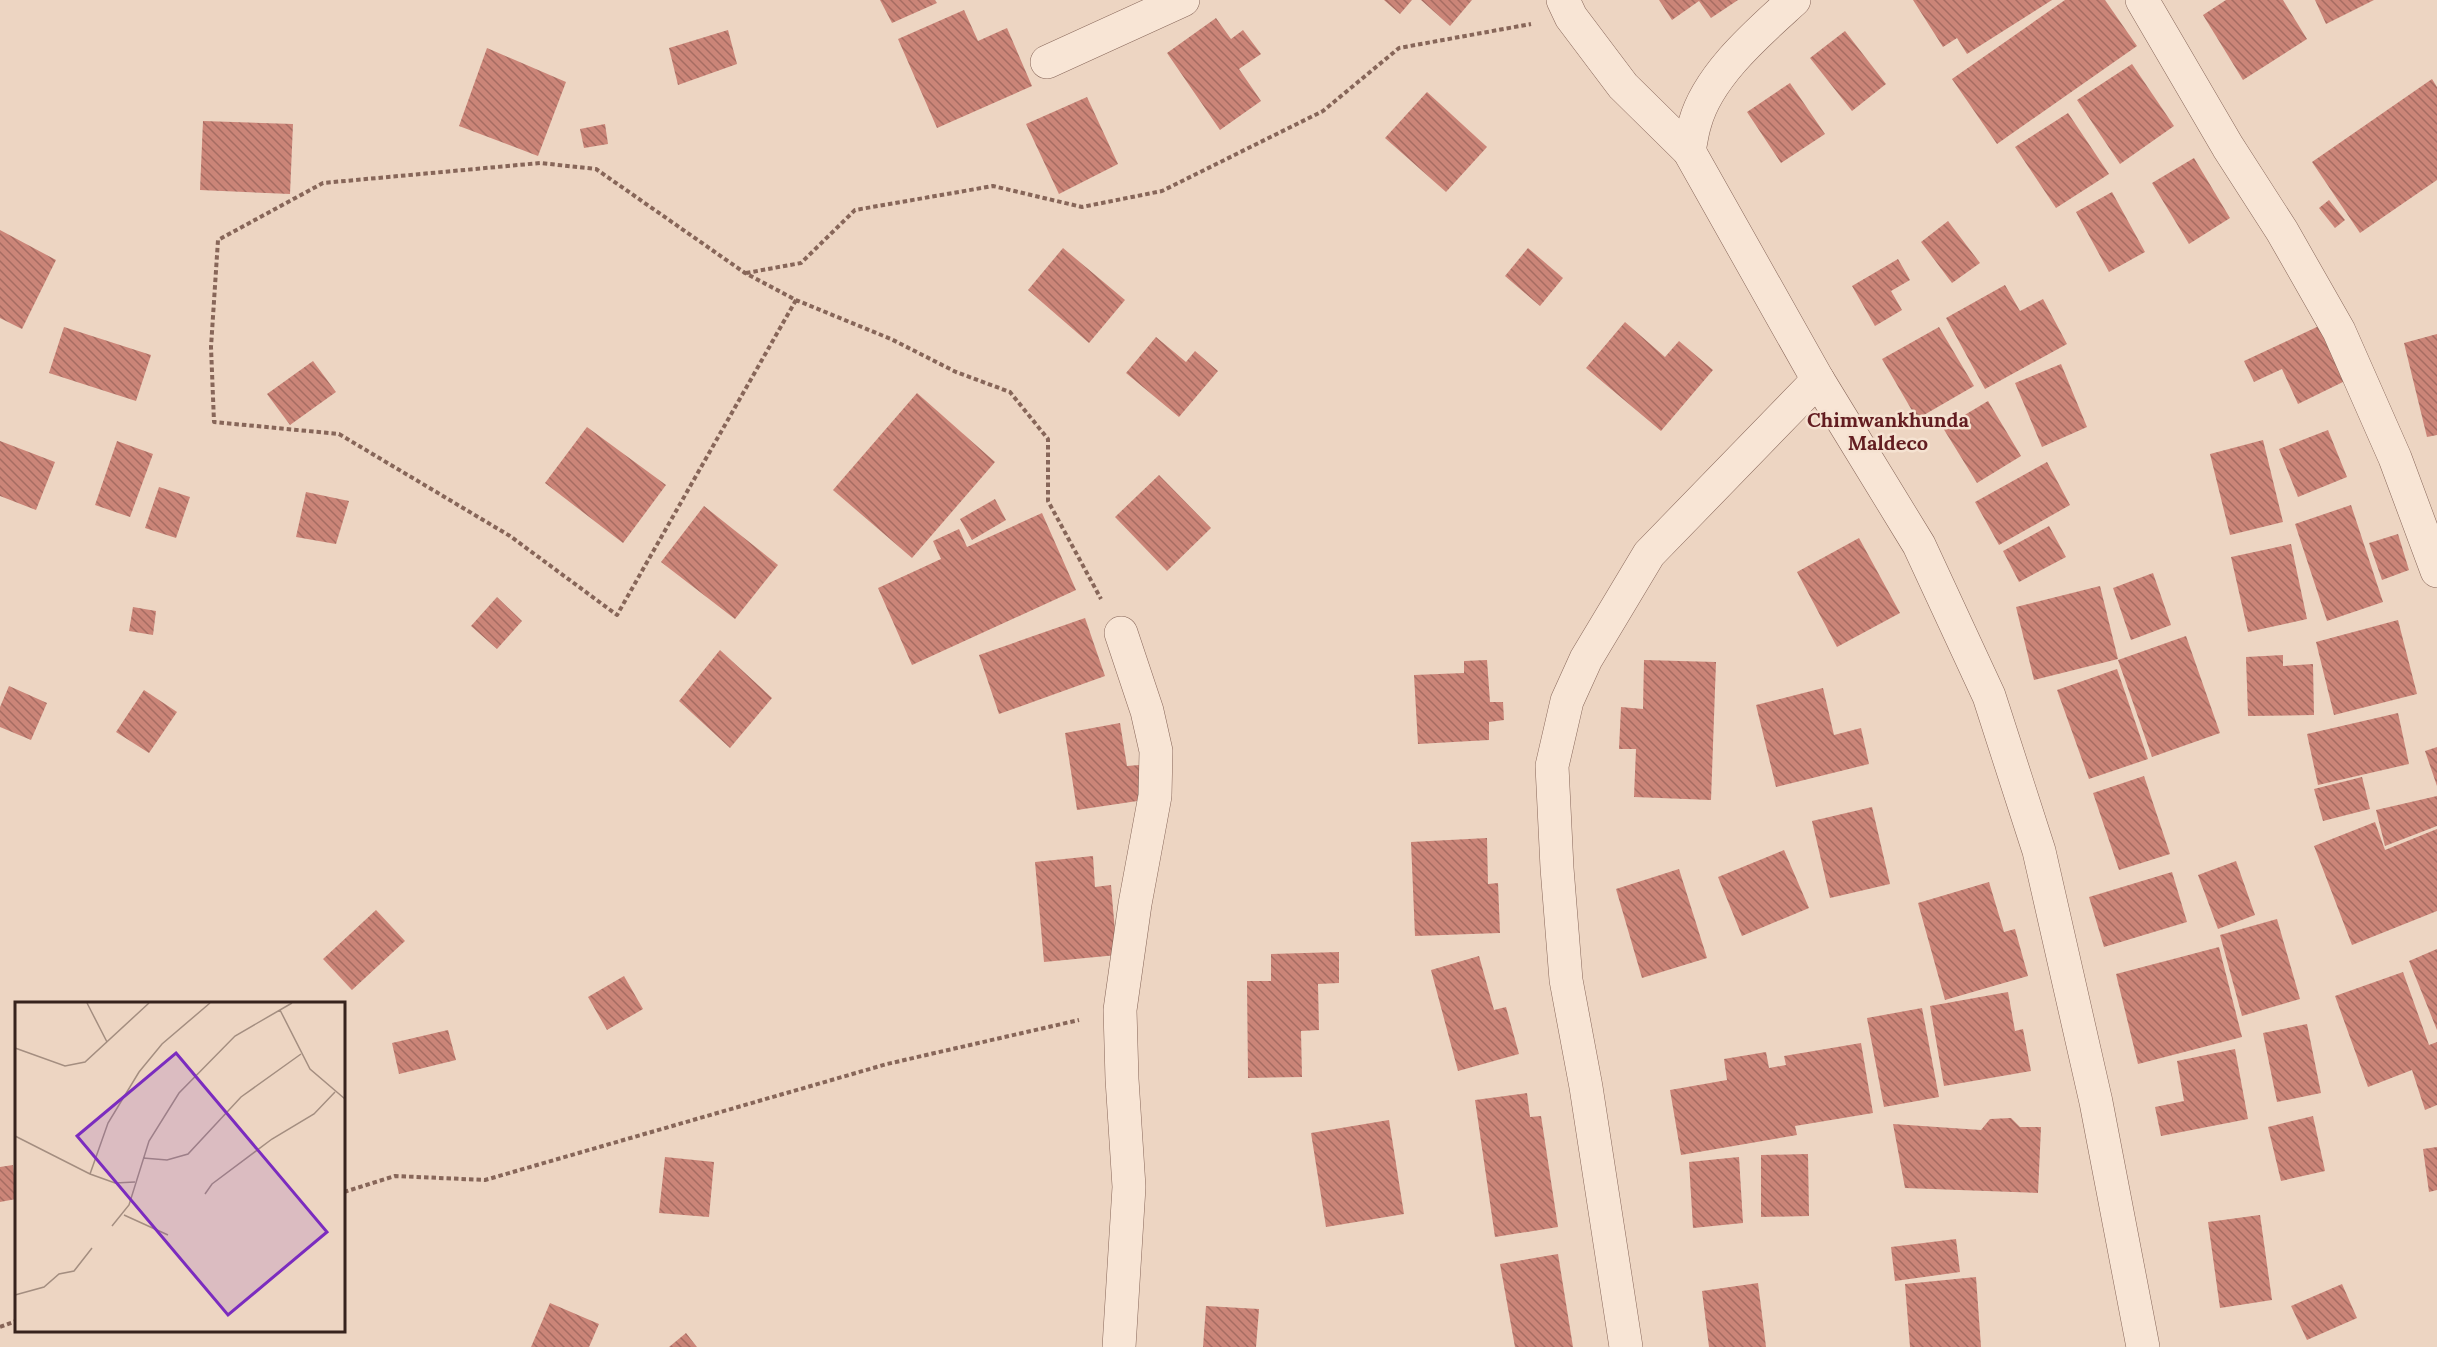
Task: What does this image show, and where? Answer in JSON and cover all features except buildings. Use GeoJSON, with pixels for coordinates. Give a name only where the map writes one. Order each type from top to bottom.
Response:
{"type":"FeatureCollection","features":[{"type":"Feature","properties":{"kind":"street"},"geometry":{"type":"LineString","coordinates":[[1047,62],[1183,0]]}},
{"type":"Feature","properties":{"kind":"street"},"geometry":{"type":"LineString","coordinates":[[1689,151],[1695,122],[1705,99],[1723,74],[1760,32],[1794,0]]}},
{"type":"Feature","properties":{"kind":"street"},"geometry":{"type":"LineString","coordinates":[[2142,0],[2228,147],[2282,231],[2339,331],[2395,458],[2437,571]]}},
{"type":"Feature","properties":{"kind":"street"},"geometry":{"type":"LineString","coordinates":[[1567,8],[1623,86],[1689,151],[1818,380],[1919,544],[1989,696],[2039,851],[2096,1102],[2143,1347]]}},
{"type":"Feature","properties":{"kind":"street"},"geometry":{"type":"LineString","coordinates":[[1626,1347],[1586,1087],[1566,980],[1552,766],[1567,701],[1586,659],[1649,554],[1818,380]]}},
{"type":"Feature","properties":{"kind":"street"},"geometry":{"type":"LineString","coordinates":[[1119,1347],[1129,1187],[1120,1010],[1134,904],[1155,796],[1156,751],[1148,711],[1121,633]]}},
{"type":"Feature","properties":{"kind":"path"},"geometry":{"type":"LineString","coordinates":[[746,273],[801,263],[855,210],[993,186],[1082,207],[1162,191],[1323,111],[1399,48],[1567,8]]}},
{"type":"Feature","properties":{"kind":"path"},"geometry":{"type":"LineString","coordinates":[[796,300],[617,615],[510,536],[339,434],[214,422],[211,347],[218,240],[323,183],[540,163],[596,169],[746,273],[796,300],[891,339],[956,372],[1010,392],[1048,439],[1048,501],[1121,633]]}},
{"type":"Feature","properties":{"kind":"path"},"geometry":{"type":"LineString","coordinates":[[345,1192],[395,1176],[485,1180],[887,1064],[1120,1010]]}},
{"type":"Feature","properties":{"kind":"path"},"geometry":{"type":"LineString","coordinates":[[0,1327],[15,1321]]}},
{"type":"Feature","properties":{"kind":"district","name":"Chimwankhunda Maldeco"},"geometry":{"type":"Point","coordinates":[1888,430]}}]}
